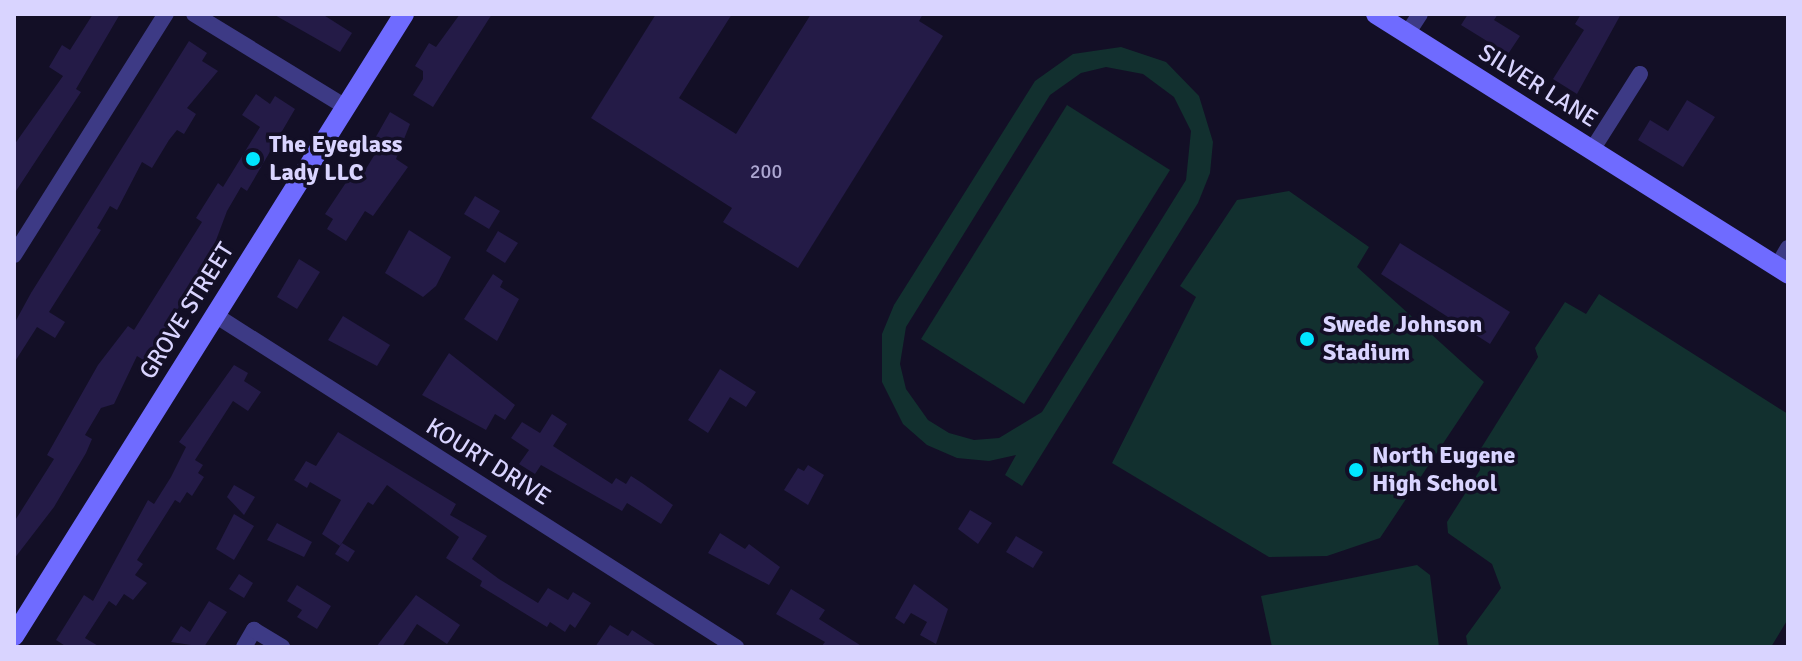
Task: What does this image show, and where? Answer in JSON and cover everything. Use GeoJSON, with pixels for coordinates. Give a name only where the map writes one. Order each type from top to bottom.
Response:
{"type":"FeatureCollection","features":[{"type":"Feature","properties":{"kind":"street"},"geometry":{"type":"LineString","coordinates":[[14,255],[166,14]]}},
{"type":"Feature","properties":{"kind":"street"},"geometry":{"type":"LineString","coordinates":[[194,14],[346,107]]}},
{"type":"Feature","properties":{"kind":"street","name":"GROVE STREET"},"geometry":{"type":"LineString","coordinates":[[15,630],[404,14]]}},
{"type":"Feature","properties":{"kind":"street","name":"SILVER LANE"},"geometry":{"type":"LineString","coordinates":[[1376,14],[1782,270]]}},
{"type":"Feature","properties":{"kind":"street"},"geometry":{"type":"LineString","coordinates":[[1407,34],[1420,14]]}},
{"type":"Feature","properties":{"kind":"street","name":"SILVER LANE"},"geometry":{"type":"LineString","coordinates":[[1592,150],[1640,74]]}},
{"type":"Feature","properties":{"kind":"street"},"geometry":{"type":"LineString","coordinates":[[1782,270],[1788,248]]}},
{"type":"Feature","properties":{"kind":"street","name":"KOURT DRIVE"},"geometry":{"type":"LineString","coordinates":[[215,315],[736,647]]}},
{"type":"Feature","properties":{"kind":"street"},"geometry":{"type":"LineString","coordinates":[[244,647],[254,630],[282,647]]}},
{"type":"Feature","properties":{"kind":"green space"},"geometry":{"type":"Polygon","coordinates":[[[1121,47],[1166,62],[1199,96],[1213,142],[1210,173],[1198,203],[1022,486],[1005,475],[1016,455],[989,461],[957,458],[927,445],[903,424],[882,382],[882,334],[894,305],[1035,81],[1073,54],[1121,47]],[[1106,67],[1081,73],[1050,95],[906,327],[900,364],[906,389],[928,420],[949,433],[974,440],[999,438],[1042,412],[1186,180],[1191,131],[1174,97],[1143,74],[1106,67]]]}},
{"type":"Feature","properties":{"kind":"green space"},"geometry":{"type":"Polygon","coordinates":[[[1067,105],[1170,170],[1024,404],[921,339],[1067,105]]]}},
{"type":"Feature","properties":{"kind":"green space","name":"Swede Johnson Stadium"},"geometry":{"type":"Polygon","coordinates":[[[1289,191],[1369,247],[1357,267],[1484,382],[1380,538],[1327,556],[1269,557],[1112,463],[1196,297],[1180,286],[1237,200],[1289,191]]]}},
{"type":"Feature","properties":{"kind":"green space"},"geometry":{"type":"Polygon","coordinates":[[[1599,294],[1788,414],[1788,619],[1771,647],[1468,647],[1466,636],[1501,588],[1492,564],[1448,533],[1447,522],[1480,470],[1480,450],[1538,357],[1535,348],[1565,302],[1586,314],[1599,294]]]}},
{"type":"Feature","properties":{"kind":"green space"},"geometry":{"type":"Polygon","coordinates":[[[1417,565],[1430,575],[1439,647],[1272,647],[1261,596],[1417,565]]]}},
{"type":"Feature","properties":{"kind":"building"},"geometry":{"type":"Polygon","coordinates":[[[93,14],[120,14],[76,89],[81,92],[14,194],[14,145],[63,76],[49,67],[62,45],[70,50],[93,14]]]}},
{"type":"Feature","properties":{"kind":"building"},"geometry":{"type":"Polygon","coordinates":[[[273,14],[322,14],[352,33],[340,52],[273,14]]]}},
{"type":"Feature","properties":{"kind":"building"},"geometry":{"type":"Polygon","coordinates":[[[460,14],[492,14],[433,107],[413,95],[423,79],[423,71],[415,66],[429,43],[436,47],[460,14]]]}},
{"type":"Feature","properties":{"kind":"building"},"geometry":{"type":"Polygon","coordinates":[[[656,14],[732,14],[679,98],[736,134],[811,14],[923,14],[919,21],[943,36],[798,268],[723,222],[732,208],[591,118],[656,14]]]}},
{"type":"Feature","properties":{"kind":"building"},"geometry":{"type":"Polygon","coordinates":[[[1468,14],[1498,14],[1494,20],[1520,36],[1508,54],[1461,25],[1468,14]]]}},
{"type":"Feature","properties":{"kind":"building"},"geometry":{"type":"Polygon","coordinates":[[[1581,14],[1621,14],[1577,94],[1553,79],[1584,30],[1575,24],[1581,14]]]}},
{"type":"Feature","properties":{"kind":"building"},"geometry":{"type":"Polygon","coordinates":[[[189,41],[207,53],[202,61],[218,71],[187,108],[196,114],[184,134],[177,130],[152,168],[142,162],[117,210],[110,206],[97,228],[101,230],[49,312],[65,322],[55,338],[37,327],[14,363],[14,324],[189,41]]]}},
{"type":"Feature","properties":{"kind":"building"},"geometry":{"type":"Polygon","coordinates":[[[256,94],[270,104],[275,96],[295,109],[247,191],[241,187],[227,211],[209,259],[145,361],[137,356],[114,404],[101,408],[85,435],[92,439],[86,453],[54,507],[14,559],[14,522],[54,459],[47,455],[98,365],[128,326],[134,330],[202,222],[196,218],[218,183],[223,187],[260,127],[242,115],[256,94]]]}},
{"type":"Feature","properties":{"kind":"building"},"geometry":{"type":"Polygon","coordinates":[[[1687,100],[1715,117],[1683,167],[1638,140],[1650,120],[1668,131],[1687,100]]]}},
{"type":"Feature","properties":{"kind":"building"},"geometry":{"type":"Polygon","coordinates":[[[390,112],[410,124],[396,159],[408,167],[373,216],[365,211],[346,241],[327,229],[333,219],[325,214],[351,175],[359,180],[380,146],[373,142],[390,112]]]}},
{"type":"Feature","properties":{"kind":"building"},"geometry":{"type":"Polygon","coordinates":[[[475,196],[500,211],[489,229],[464,214],[475,196]]]}},
{"type":"Feature","properties":{"kind":"building"},"geometry":{"type":"Polygon","coordinates":[[[409,230],[451,257],[436,286],[423,297],[385,273],[409,230]]]}},
{"type":"Feature","properties":{"kind":"building"},"geometry":{"type":"Polygon","coordinates":[[[498,231],[518,243],[505,263],[486,251],[498,231]]]}},
{"type":"Feature","properties":{"kind":"building"},"geometry":{"type":"Polygon","coordinates":[[[1400,243],[1510,312],[1490,344],[1381,274],[1400,243]]]}},
{"type":"Feature","properties":{"kind":"building"},"geometry":{"type":"Polygon","coordinates":[[[299,259],[320,272],[297,309],[277,297],[299,259]]]}},
{"type":"Feature","properties":{"kind":"building"},"geometry":{"type":"Polygon","coordinates":[[[493,274],[503,281],[500,287],[519,299],[497,341],[464,319],[493,274]]]}},
{"type":"Feature","properties":{"kind":"building"},"geometry":{"type":"Polygon","coordinates":[[[343,316],[390,345],[377,366],[328,340],[343,316]]]}},
{"type":"Feature","properties":{"kind":"building"},"geometry":{"type":"Polygon","coordinates":[[[449,353],[515,405],[505,420],[495,414],[486,430],[422,395],[449,353]]]}},
{"type":"Feature","properties":{"kind":"building"},"geometry":{"type":"Polygon","coordinates":[[[234,365],[248,373],[244,381],[261,392],[248,411],[233,401],[195,460],[203,465],[198,473],[204,477],[192,496],[187,492],[180,503],[175,500],[137,560],[143,564],[135,575],[147,583],[133,600],[124,594],[116,606],[109,601],[85,638],[100,647],[67,647],[56,640],[84,595],[93,601],[148,500],[154,504],[171,477],[186,447],[179,442],[234,365]]]}},
{"type":"Feature","properties":{"kind":"building"},"geometry":{"type":"Polygon","coordinates":[[[720,369],[756,392],[746,407],[730,397],[708,433],[688,420],[720,369]]]}},
{"type":"Feature","properties":{"kind":"building"},"geometry":{"type":"Polygon","coordinates":[[[552,414],[567,424],[553,446],[612,484],[616,478],[626,484],[631,476],[673,505],[661,524],[627,503],[622,511],[541,465],[535,474],[519,464],[529,450],[511,438],[522,422],[540,433],[552,414]]]}},
{"type":"Feature","properties":{"kind":"building"},"geometry":{"type":"Polygon","coordinates":[[[338,432],[456,504],[450,515],[487,536],[472,559],[499,579],[538,603],[548,588],[568,600],[573,592],[591,603],[575,628],[570,624],[565,632],[550,622],[547,627],[480,586],[482,581],[446,558],[459,537],[387,485],[373,505],[368,502],[340,546],[322,534],[341,500],[310,482],[307,488],[294,480],[306,461],[316,466],[338,432]]]}},
{"type":"Feature","properties":{"kind":"building"},"geometry":{"type":"Polygon","coordinates":[[[808,465],[824,475],[808,505],[784,490],[798,468],[804,471],[808,465]]]}},
{"type":"Feature","properties":{"kind":"building"},"geometry":{"type":"Polygon","coordinates":[[[234,485],[255,497],[244,515],[227,497],[234,485]]]}},
{"type":"Feature","properties":{"kind":"building"},"geometry":{"type":"Polygon","coordinates":[[[970,510],[992,523],[978,544],[958,529],[970,510]]]}},
{"type":"Feature","properties":{"kind":"building"},"geometry":{"type":"Polygon","coordinates":[[[234,514],[254,526],[234,560],[216,549],[234,514]]]}},
{"type":"Feature","properties":{"kind":"building"},"geometry":{"type":"Polygon","coordinates":[[[277,523],[312,542],[304,557],[267,540],[277,523]]]}},
{"type":"Feature","properties":{"kind":"building"},"geometry":{"type":"Polygon","coordinates":[[[720,533],[745,549],[749,544],[780,567],[769,585],[708,553],[720,533]]]}},
{"type":"Feature","properties":{"kind":"building"},"geometry":{"type":"Polygon","coordinates":[[[1016,536],[1043,552],[1033,568],[1006,552],[1016,536]]]}},
{"type":"Feature","properties":{"kind":"building"},"geometry":{"type":"Polygon","coordinates":[[[342,543],[355,551],[348,562],[335,554],[342,543]]]}},
{"type":"Feature","properties":{"kind":"building"},"geometry":{"type":"Polygon","coordinates":[[[239,574],[253,583],[244,598],[229,589],[239,574]]]}},
{"type":"Feature","properties":{"kind":"building"},"geometry":{"type":"Polygon","coordinates":[[[914,584],[948,609],[936,644],[920,635],[927,622],[911,613],[904,624],[895,618],[914,584]]]}},
{"type":"Feature","properties":{"kind":"building"},"geometry":{"type":"Polygon","coordinates":[[[297,585],[331,606],[317,629],[297,617],[302,610],[287,601],[297,585]]]}},
{"type":"Feature","properties":{"kind":"building"},"geometry":{"type":"Polygon","coordinates":[[[791,589],[825,610],[819,619],[863,647],[821,647],[825,642],[776,614],[791,589]]]}},
{"type":"Feature","properties":{"kind":"building"},"geometry":{"type":"Polygon","coordinates":[[[416,595],[460,625],[447,644],[417,624],[402,647],[376,647],[416,595]]]}},
{"type":"Feature","properties":{"kind":"building"},"geometry":{"type":"Polygon","coordinates":[[[209,601],[227,612],[204,647],[171,642],[181,626],[190,632],[209,601]]]}},
{"type":"Feature","properties":{"kind":"building"},"geometry":{"type":"Polygon","coordinates":[[[610,625],[628,636],[632,630],[658,647],[595,647],[610,625]]]}},
{"type":"Feature","properties":{"kind":"place","name":"The Eyeglass Lady LLC"},"geometry":{"type":"Point","coordinates":[253,159]}},
{"type":"Feature","properties":{"kind":"place","name":"Swede Johnson Stadium"},"geometry":{"type":"Point","coordinates":[1307,339]}},
{"type":"Feature","properties":{"kind":"place","name":"North Eugene High School"},"geometry":{"type":"Point","coordinates":[1356,470]}}]}
